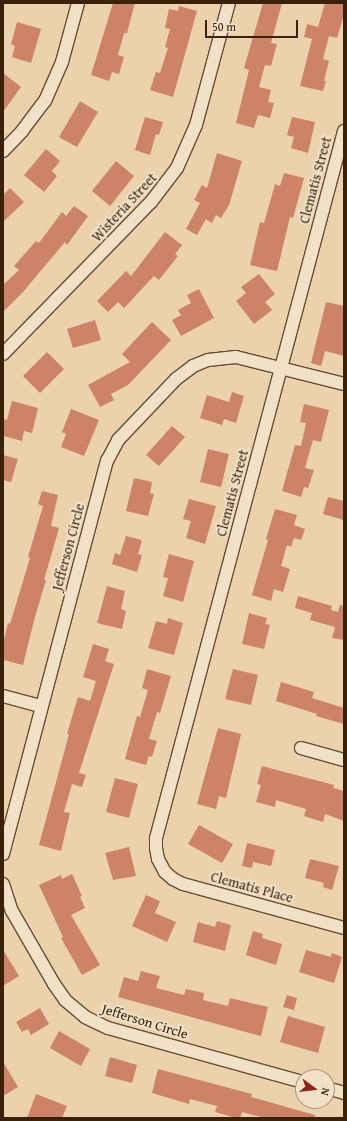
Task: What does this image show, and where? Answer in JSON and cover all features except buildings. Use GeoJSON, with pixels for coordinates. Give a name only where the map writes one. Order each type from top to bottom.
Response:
{"type":"FeatureCollection","features":[{"type":"Feature","properties":{"kind":"street"},"geometry":{"type":"LineString","coordinates":[[3,151],[35,116],[48,94],[62,62],[78,3]]}},
{"type":"Feature","properties":{"kind":"street","name":"Wisteria Street"},"geometry":{"type":"LineString","coordinates":[[3,354],[151,202],[177,168],[196,125],[229,3]]}},
{"type":"Feature","properties":{"kind":"street","name":"Clematis Street"},"geometry":{"type":"LineString","coordinates":[[160,863],[156,848],[156,838],[344,131]]}},
{"type":"Feature","properties":{"kind":"street","name":"Jefferson Circle"},"geometry":{"type":"LineString","coordinates":[[3,854],[107,461],[118,440],[176,379],[193,366],[208,360],[236,357],[281,367],[344,384]]}},
{"type":"Feature","properties":{"kind":"street"},"geometry":{"type":"LineString","coordinates":[[3,696],[41,706]]}},
{"type":"Feature","properties":{"kind":"street"},"geometry":{"type":"LineString","coordinates":[[301,748],[344,760]]}},
{"type":"Feature","properties":{"kind":"street","name":"Clematis Place"},"geometry":{"type":"LineString","coordinates":[[160,863],[173,879],[183,884],[344,928]]}},
{"type":"Feature","properties":{"kind":"street","name":"Jefferson Circle"},"geometry":{"type":"LineString","coordinates":[[3,884],[12,911],[54,984],[65,1000],[85,1017],[108,1028],[295,1080]]}}]}
